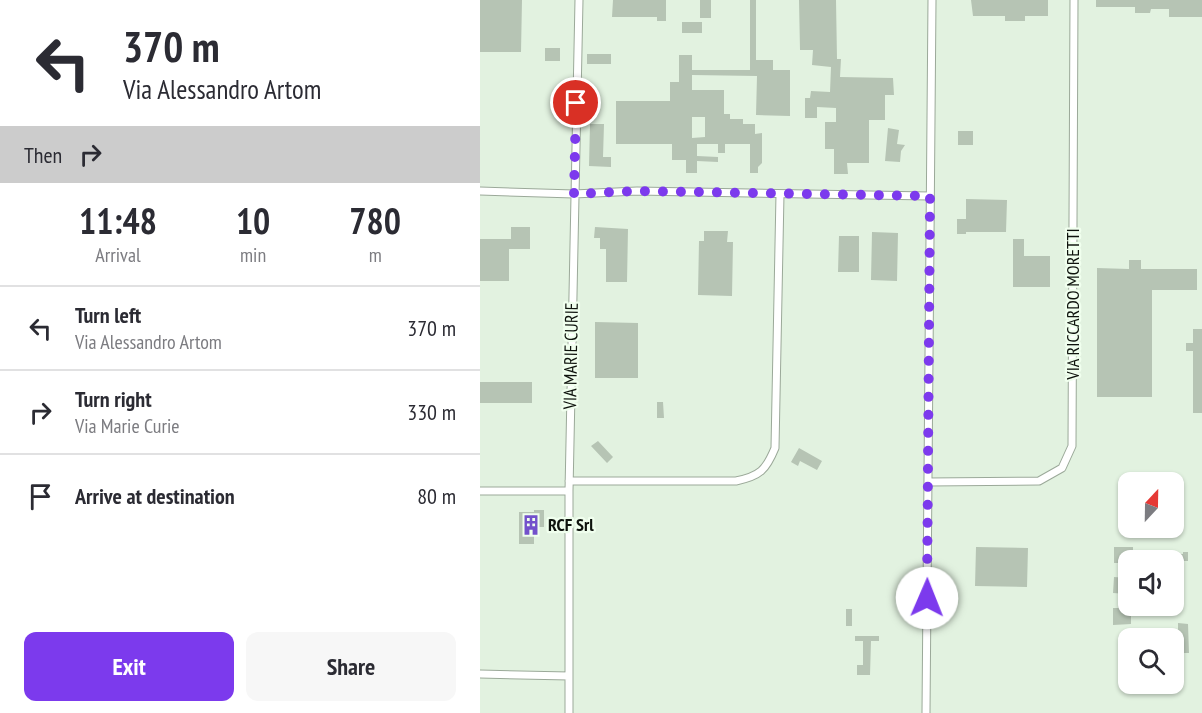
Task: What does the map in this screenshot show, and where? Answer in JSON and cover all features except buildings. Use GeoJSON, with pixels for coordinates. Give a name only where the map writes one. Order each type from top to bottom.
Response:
{"type":"FeatureCollection","features":[{"type":"Feature","properties":{"kind":"street","name":"VIA MARIE CURIE"},"geometry":{"type":"LineString","coordinates":[[569,713],[569,481],[579,0]]}},
{"type":"Feature","properties":{"kind":"street"},"geometry":{"type":"LineString","coordinates":[[926,713],[932,0]]}},
{"type":"Feature","properties":{"kind":"street","name":"VIA RICCARDO MORETTI"},"geometry":{"type":"LineString","coordinates":[[928,482],[1040,481],[1062,468],[1072,446],[1074,0]]}},
{"type":"Feature","properties":{"kind":"street"},"geometry":{"type":"LineString","coordinates":[[480,191],[574,194],[637,191],[930,196]]}},
{"type":"Feature","properties":{"kind":"street"},"geometry":{"type":"LineString","coordinates":[[569,481],[736,481],[756,475],[764,469],[775,448],[780,194]]}},
{"type":"Feature","properties":{"kind":"street"},"geometry":{"type":"LineString","coordinates":[[480,491],[569,491]]}},
{"type":"Feature","properties":{"kind":"street"},"geometry":{"type":"LineString","coordinates":[[480,674],[569,676]]}},
{"type":"Feature","properties":{"kind":"place","name":"RCF Srl"},"geometry":{"type":"Point","coordinates":[531,525]}},
{"type":"Feature","properties":{"kind":"route"},"geometry":{"type":"LineString","coordinates":[[576,103],[574,194],[637,191],[930,196],[927,598]]}}]}
